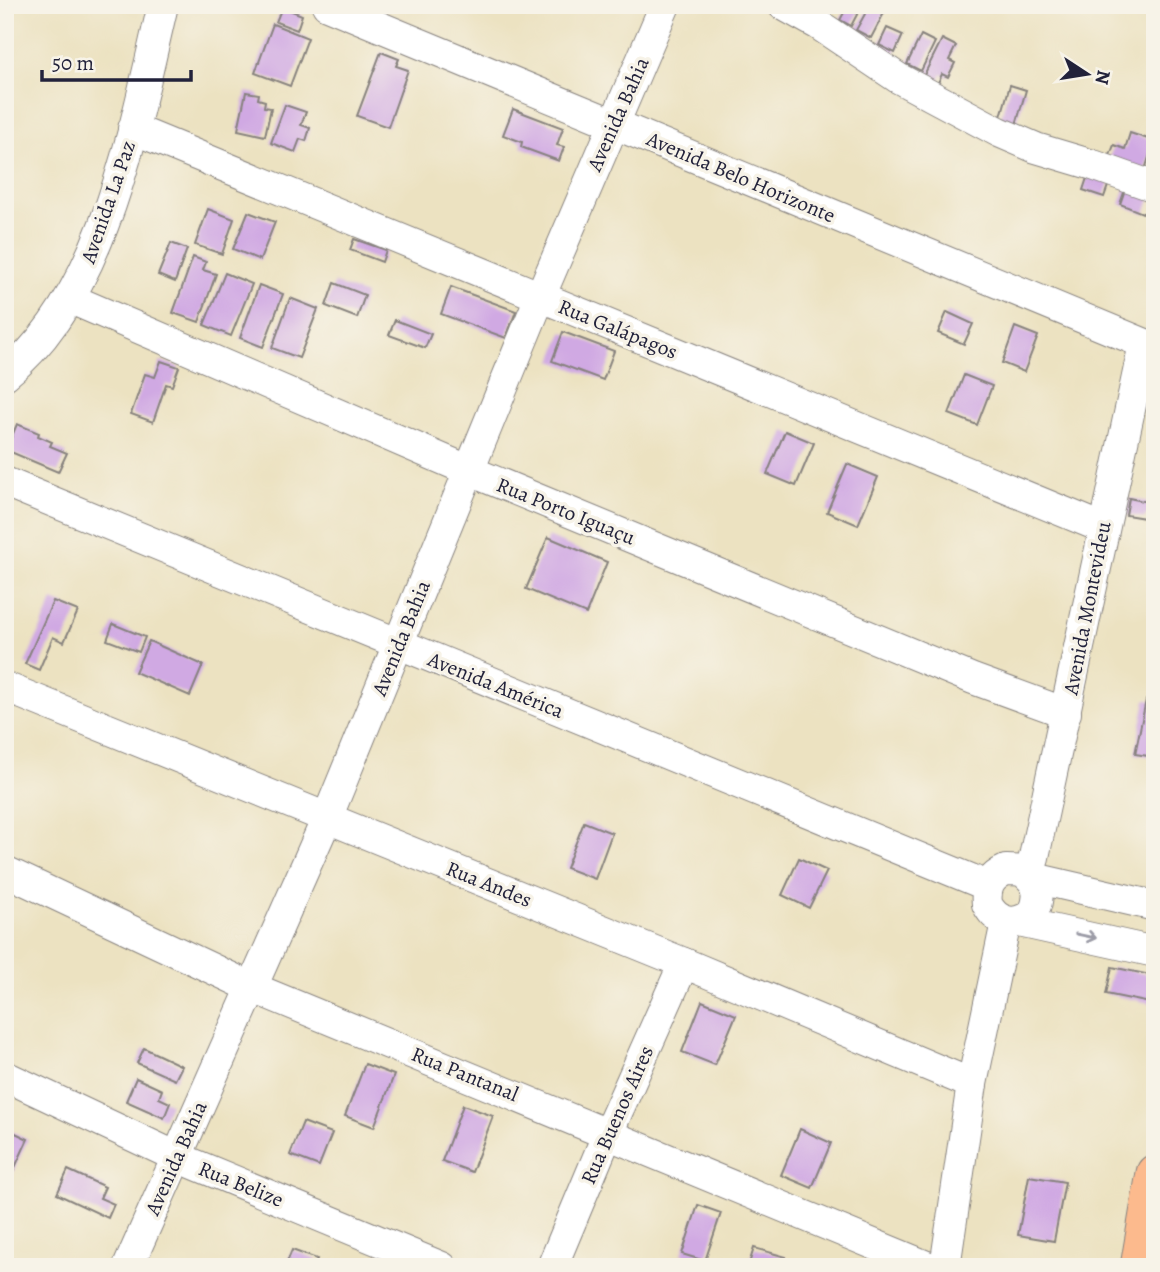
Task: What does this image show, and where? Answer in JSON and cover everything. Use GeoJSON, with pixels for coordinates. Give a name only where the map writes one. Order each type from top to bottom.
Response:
{"type":"FeatureCollection","features":[{"type":"Feature","properties":{"kind":"main road"},"geometry":{"type":"LineString","coordinates":[[1139,1267],[1155,1173]]}},
{"type":"Feature","properties":{"kind":"street","name":"Avenida La Paz"},"geometry":{"type":"LineString","coordinates":[[5,375],[27,354],[71,299],[103,226],[133,129],[163,5]]}},
{"type":"Feature","properties":{"kind":"street","name":"Avenida Belo Horizonte"},"geometry":{"type":"LineString","coordinates":[[327,5],[1149,346]]}},
{"type":"Feature","properties":{"kind":"street","name":"Avenida Bahia"},"geometry":{"type":"LineString","coordinates":[[128,1267],[327,818],[540,298],[665,5]]}},
{"type":"Feature","properties":{"kind":"street"},"geometry":{"type":"LineString","coordinates":[[783,5],[819,25],[898,78],[999,132],[1036,148],[1155,187]]}},
{"type":"Feature","properties":{"kind":"street","name":"Rua Galápagos"},"geometry":{"type":"LineString","coordinates":[[133,129],[1103,528]]}},
{"type":"Feature","properties":{"kind":"street","name":"Rua Porto Iguaçu"},"geometry":{"type":"LineString","coordinates":[[71,299],[470,471],[973,679],[1066,713]]}},
{"type":"Feature","properties":{"kind":"street","name":"Avenida Montevideu"},"geometry":{"type":"LineString","coordinates":[[1031,874],[1103,528],[1149,346]]}},
{"type":"Feature","properties":{"kind":"street","name":"Avenida América"},"geometry":{"type":"LineString","coordinates":[[5,482],[988,886]]}},
{"type":"Feature","properties":{"kind":"street","name":"Rua Andes"},"geometry":{"type":"LineString","coordinates":[[5,687],[684,963],[972,1084]]}},
{"type":"Feature","properties":{"kind":"street"},"geometry":{"type":"LineString","coordinates":[[1155,906],[1006,870],[992,878],[988,886],[987,904],[991,912],[1012,922],[1155,951]]}},
{"type":"Feature","properties":{"kind":"street","name":"Rua Pantanal"},"geometry":{"type":"LineString","coordinates":[[5,871],[251,986],[929,1267]]}},
{"type":"Feature","properties":{"kind":"street"},"geometry":{"type":"LineString","coordinates":[[945,1267],[972,1084],[1012,922],[1034,911],[1038,903],[1038,893],[1031,874]]}},
{"type":"Feature","properties":{"kind":"street","name":"Rua Buenos Aires"},"geometry":{"type":"LineString","coordinates":[[552,1267],[684,963]]}},
{"type":"Feature","properties":{"kind":"street","name":"Rua Belize"},"geometry":{"type":"LineString","coordinates":[[5,1076],[177,1157],[442,1267]]}},
{"type":"Feature","properties":{"kind":"building"},"geometry":{"type":"Polygon","coordinates":[[[848,5],[862,5],[851,26],[840,20],[848,5]]]}},
{"type":"Feature","properties":{"kind":"building"},"geometry":{"type":"Polygon","coordinates":[[[870,5],[885,11],[871,38],[856,30],[870,5]]]}},
{"type":"Feature","properties":{"kind":"building"},"geometry":{"type":"Polygon","coordinates":[[[282,7],[302,15],[297,30],[276,22],[282,7]]]}},
{"type":"Feature","properties":{"kind":"building"},"geometry":{"type":"Polygon","coordinates":[[[273,24],[308,38],[290,86],[255,73],[273,24]]]}},
{"type":"Feature","properties":{"kind":"building"},"geometry":{"type":"Polygon","coordinates":[[[887,28],[903,35],[895,53],[879,45],[887,28]]]}},
{"type":"Feature","properties":{"kind":"building"},"geometry":{"type":"Polygon","coordinates":[[[921,35],[935,42],[921,71],[907,64],[921,35]]]}},
{"type":"Feature","properties":{"kind":"building"},"geometry":{"type":"Polygon","coordinates":[[[942,39],[956,46],[949,60],[955,63],[948,77],[942,74],[937,85],[923,77],[942,39]]]}},
{"type":"Feature","properties":{"kind":"building"},"geometry":{"type":"Polygon","coordinates":[[[381,52],[399,59],[396,66],[408,70],[388,127],[357,116],[381,52]]]}},
{"type":"Feature","properties":{"kind":"building"},"geometry":{"type":"Polygon","coordinates":[[[1010,85],[1026,90],[1016,125],[1000,120],[1010,85]]]}},
{"type":"Feature","properties":{"kind":"building"},"geometry":{"type":"Polygon","coordinates":[[[246,92],[259,94],[258,99],[265,101],[264,107],[271,108],[265,136],[238,130],[246,92]]]}},
{"type":"Feature","properties":{"kind":"building"},"geometry":{"type":"Polygon","coordinates":[[[285,105],[306,112],[301,125],[310,128],[306,141],[300,139],[295,152],[271,143],[285,105]]]}},
{"type":"Feature","properties":{"kind":"building"},"geometry":{"type":"Polygon","coordinates":[[[513,109],[563,128],[557,145],[564,147],[559,161],[521,147],[522,142],[503,135],[513,109]]]}},
{"type":"Feature","properties":{"kind":"building"},"geometry":{"type":"Polygon","coordinates":[[[1130,133],[1154,141],[1145,170],[1109,158],[1114,145],[1125,149],[1130,133]]]}},
{"type":"Feature","properties":{"kind":"building"},"geometry":{"type":"Polygon","coordinates":[[[1088,175],[1109,183],[1104,197],[1083,190],[1088,175]]]}},
{"type":"Feature","properties":{"kind":"building"},"geometry":{"type":"Polygon","coordinates":[[[1127,184],[1152,194],[1145,214],[1120,204],[1127,184]]]}},
{"type":"Feature","properties":{"kind":"building"},"geometry":{"type":"Polygon","coordinates":[[[208,209],[234,219],[222,254],[195,245],[208,209]]]}},
{"type":"Feature","properties":{"kind":"building"},"geometry":{"type":"Polygon","coordinates":[[[248,212],[275,222],[260,260],[233,249],[248,212]]]}},
{"type":"Feature","properties":{"kind":"building"},"geometry":{"type":"Polygon","coordinates":[[[354,239],[386,250],[382,262],[350,250],[354,239]]]}},
{"type":"Feature","properties":{"kind":"building"},"geometry":{"type":"Polygon","coordinates":[[[171,243],[187,249],[175,282],[158,275],[171,243]]]}},
{"type":"Feature","properties":{"kind":"building"},"geometry":{"type":"Polygon","coordinates":[[[193,257],[206,262],[203,270],[216,274],[199,322],[173,313],[193,257]]]}},
{"type":"Feature","properties":{"kind":"building"},"geometry":{"type":"Polygon","coordinates":[[[225,273],[252,284],[231,336],[204,325],[225,273]]]}},
{"type":"Feature","properties":{"kind":"building"},"geometry":{"type":"Polygon","coordinates":[[[334,283],[365,295],[357,318],[326,306],[334,283]]]}},
{"type":"Feature","properties":{"kind":"building"},"geometry":{"type":"Polygon","coordinates":[[[259,285],[283,294],[263,347],[240,338],[259,285]]]}},
{"type":"Feature","properties":{"kind":"building"},"geometry":{"type":"Polygon","coordinates":[[[451,287],[516,311],[506,338],[441,314],[451,287]]]}},
{"type":"Feature","properties":{"kind":"building"},"geometry":{"type":"Polygon","coordinates":[[[290,298],[318,309],[299,358],[272,348],[290,298]]]}},
{"type":"Feature","properties":{"kind":"building"},"geometry":{"type":"Polygon","coordinates":[[[947,312],[973,324],[964,344],[938,333],[947,312]]]}},
{"type":"Feature","properties":{"kind":"building"},"geometry":{"type":"Polygon","coordinates":[[[395,320],[431,334],[425,348],[389,335],[395,320]]]}},
{"type":"Feature","properties":{"kind":"building"},"geometry":{"type":"Polygon","coordinates":[[[1015,327],[1038,336],[1024,372],[1002,363],[1015,327]]]}},
{"type":"Feature","properties":{"kind":"building"},"geometry":{"type":"Polygon","coordinates":[[[563,332],[614,351],[603,380],[552,361],[563,332]]]}},
{"type":"Feature","properties":{"kind":"building"},"geometry":{"type":"Polygon","coordinates":[[[161,361],[179,367],[172,386],[166,384],[153,422],[131,414],[145,374],[155,377],[161,361]]]}},
{"type":"Feature","properties":{"kind":"building"},"geometry":{"type":"Polygon","coordinates":[[[964,375],[992,386],[977,425],[949,414],[964,375]]]}},
{"type":"Feature","properties":{"kind":"building"},"geometry":{"type":"Polygon","coordinates":[[[17,424],[39,433],[38,436],[52,442],[50,446],[67,453],[58,472],[6,450],[17,424]]]}},
{"type":"Feature","properties":{"kind":"building"},"geometry":{"type":"Polygon","coordinates":[[[785,431],[814,443],[796,486],[767,474],[785,431]]]}},
{"type":"Feature","properties":{"kind":"building"},"geometry":{"type":"Polygon","coordinates":[[[847,464],[878,477],[858,525],[827,512],[847,464]]]}},
{"type":"Feature","properties":{"kind":"building"},"geometry":{"type":"Polygon","coordinates":[[[1154,495],[1155,517],[1126,515],[1129,498],[1152,503],[1154,495]]]}},
{"type":"Feature","properties":{"kind":"building"},"geometry":{"type":"Polygon","coordinates":[[[548,537],[607,562],[586,614],[526,589],[548,537]]]}},
{"type":"Feature","properties":{"kind":"building"},"geometry":{"type":"Polygon","coordinates":[[[53,601],[78,611],[64,642],[53,637],[39,670],[25,664],[53,601]]]}},
{"type":"Feature","properties":{"kind":"building"},"geometry":{"type":"Polygon","coordinates":[[[113,624],[145,637],[139,652],[107,640],[113,624]]]}},
{"type":"Feature","properties":{"kind":"building"},"geometry":{"type":"Polygon","coordinates":[[[149,641],[203,665],[190,696],[135,672],[149,641]]]}},
{"type":"Feature","properties":{"kind":"building"},"geometry":{"type":"Polygon","coordinates":[[[1146,700],[1155,701],[1155,757],[1135,754],[1146,700]]]}},
{"type":"Feature","properties":{"kind":"building"},"geometry":{"type":"Polygon","coordinates":[[[584,822],[612,833],[595,879],[566,868],[584,822]]]}},
{"type":"Feature","properties":{"kind":"building"},"geometry":{"type":"Polygon","coordinates":[[[799,858],[827,871],[809,908],[782,895],[799,858]]]}},
{"type":"Feature","properties":{"kind":"building"},"geometry":{"type":"Polygon","coordinates":[[[1112,967],[1155,976],[1155,1004],[1106,994],[1112,967]]]}},
{"type":"Feature","properties":{"kind":"building"},"geometry":{"type":"Polygon","coordinates":[[[702,1001],[736,1015],[715,1065],[682,1052],[702,1001]]]}},
{"type":"Feature","properties":{"kind":"building"},"geometry":{"type":"Polygon","coordinates":[[[144,1048],[182,1066],[175,1080],[137,1063],[144,1048]]]}},
{"type":"Feature","properties":{"kind":"building"},"geometry":{"type":"Polygon","coordinates":[[[365,1064],[394,1075],[374,1127],[345,1116],[365,1064]]]}},
{"type":"Feature","properties":{"kind":"building"},"geometry":{"type":"Polygon","coordinates":[[[136,1078],[162,1090],[159,1098],[170,1103],[164,1118],[126,1101],[136,1078]]]}},
{"type":"Feature","properties":{"kind":"building"},"geometry":{"type":"Polygon","coordinates":[[[463,1105],[493,1116],[472,1172],[442,1161],[463,1105]]]}},
{"type":"Feature","properties":{"kind":"building"},"geometry":{"type":"Polygon","coordinates":[[[303,1122],[332,1133],[319,1166],[290,1155],[303,1122]]]}},
{"type":"Feature","properties":{"kind":"building"},"geometry":{"type":"Polygon","coordinates":[[[5,1128],[28,1139],[12,1174],[5,1171],[5,1128]]]}},
{"type":"Feature","properties":{"kind":"building"},"geometry":{"type":"Polygon","coordinates":[[[800,1129],[831,1143],[812,1188],[781,1175],[800,1129]]]}},
{"type":"Feature","properties":{"kind":"building"},"geometry":{"type":"Polygon","coordinates":[[[68,1170],[105,1187],[100,1198],[114,1204],[108,1218],[57,1194],[68,1170]]]}},
{"type":"Feature","properties":{"kind":"building"},"geometry":{"type":"Polygon","coordinates":[[[1029,1176],[1065,1182],[1054,1241],[1018,1235],[1029,1176]]]}},
{"type":"Feature","properties":{"kind":"building"},"geometry":{"type":"Polygon","coordinates":[[[698,1205],[721,1213],[705,1261],[682,1254],[698,1205]]]}},
{"type":"Feature","properties":{"kind":"building"},"geometry":{"type":"Polygon","coordinates":[[[754,1248],[786,1257],[784,1267],[748,1267],[754,1248]]]}},
{"type":"Feature","properties":{"kind":"building"},"geometry":{"type":"Polygon","coordinates":[[[292,1250],[317,1259],[314,1267],[285,1267],[292,1250]]]}}]}
